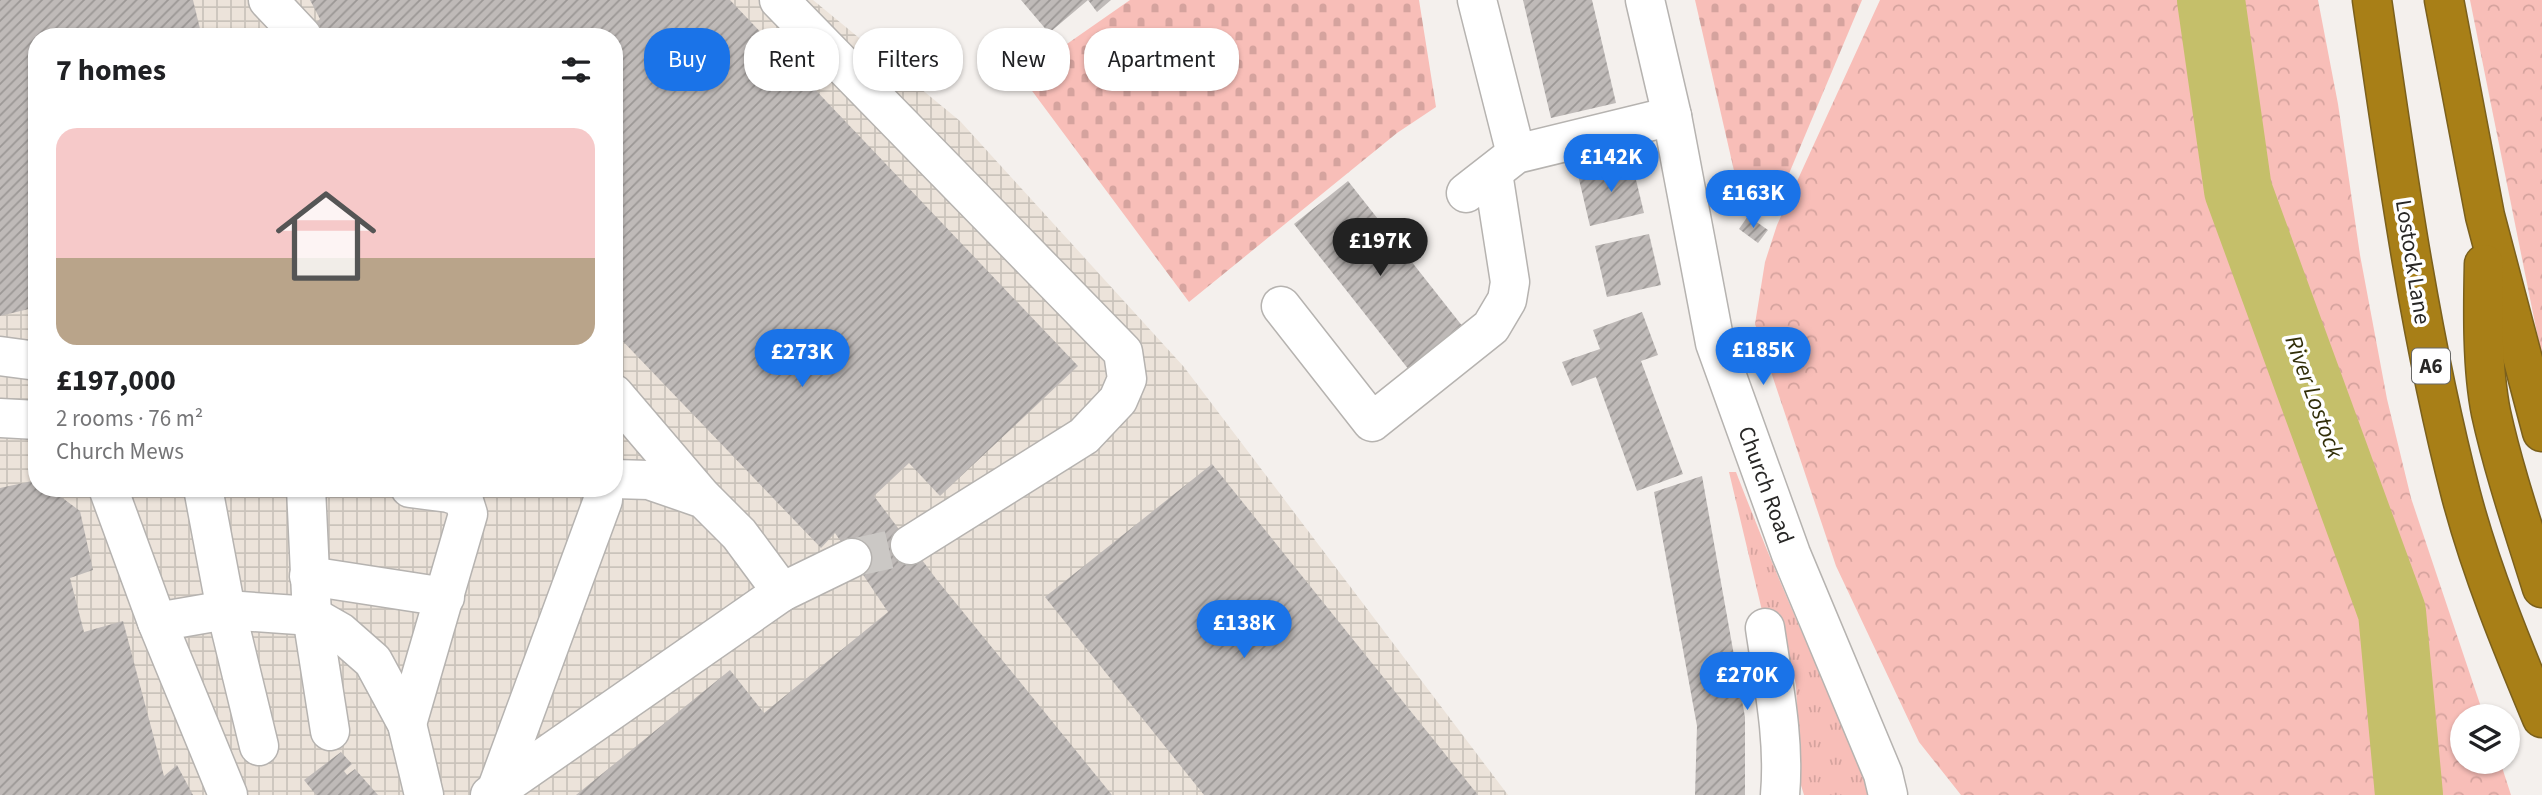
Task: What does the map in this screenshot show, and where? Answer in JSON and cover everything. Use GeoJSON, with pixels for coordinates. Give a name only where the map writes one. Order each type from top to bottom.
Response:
{"type":"FeatureCollection","features":[{"type":"Feature","properties":{"kind":"highway","name":"Lostock Lane"},"geometry":{"type":"LineString","coordinates":[[2372,0],[2431,366],[2466,510],[2491,586],[2542,718]]}},
{"type":"Feature","properties":{"kind":"highway"},"geometry":{"type":"LineString","coordinates":[[2444,0],[2485,216],[2542,432]]}},
{"type":"Feature","properties":{"kind":"highway"},"geometry":{"type":"LineString","coordinates":[[2485,216],[2483,323],[2491,411],[2512,492],[2542,588]]}},
{"type":"Feature","properties":{"kind":"street"},"geometry":{"type":"LineString","coordinates":[[268,0],[294,28]]}},
{"type":"Feature","properties":{"kind":"street"},"geometry":{"type":"LineString","coordinates":[[779,0],[1123,352],[1127,379],[1118,400],[1084,436],[910,545]]}},
{"type":"Feature","properties":{"kind":"street"},"geometry":{"type":"LineString","coordinates":[[1281,306],[1372,422],[1491,327],[1507,300],[1510,282],[1492,173],[1477,0]]}},
{"type":"Feature","properties":{"kind":"street","name":"Church Road"},"geometry":{"type":"LineString","coordinates":[[1646,0],[1672,116],[1715,343],[1791,554],[1883,774],[1888,795]]}},
{"type":"Feature","properties":{"kind":"street"},"geometry":{"type":"LineString","coordinates":[[1492,173],[1672,116]]}},
{"type":"Feature","properties":{"kind":"street"},"geometry":{"type":"LineString","coordinates":[[0,356],[28,360]]}},
{"type":"Feature","properties":{"kind":"street"},"geometry":{"type":"LineString","coordinates":[[623,404],[704,499],[739,534],[782,592]]}},
{"type":"Feature","properties":{"kind":"street"},"geometry":{"type":"LineString","coordinates":[[0,418],[28,420]]}},
{"type":"Feature","properties":{"kind":"street"},"geometry":{"type":"LineString","coordinates":[[623,479],[649,480],[704,499]]}},
{"type":"Feature","properties":{"kind":"street"},"geometry":{"type":"LineString","coordinates":[[111,497],[157,622],[228,795]]}},
{"type":"Feature","properties":{"kind":"street"},"geometry":{"type":"LineString","coordinates":[[205,497],[226,610],[260,746]]}},
{"type":"Feature","properties":{"kind":"street"},"geometry":{"type":"LineString","coordinates":[[306,497],[312,616],[330,731]]}},
{"type":"Feature","properties":{"kind":"street"},"geometry":{"type":"LineString","coordinates":[[407,724],[468,514],[463,498],[460,497]]}},
{"type":"Feature","properties":{"kind":"street"},"geometry":{"type":"LineString","coordinates":[[493,793],[603,497]]}},
{"type":"Feature","properties":{"kind":"street"},"geometry":{"type":"LineString","coordinates":[[493,793],[782,592],[852,558]]}},
{"type":"Feature","properties":{"kind":"street"},"geometry":{"type":"LineString","coordinates":[[309,576],[445,597]]}},
{"type":"Feature","properties":{"kind":"street"},"geometry":{"type":"LineString","coordinates":[[157,622],[226,610],[312,616],[340,632],[373,660],[407,724],[424,795]]}},
{"type":"Feature","properties":{"kind":"street"},"geometry":{"type":"LineString","coordinates":[[1765,628],[1779,726],[1782,768],[1780,795]]}},
{"type":"Feature","properties":{"kind":"shaded area"},"geometry":{"type":"Polygon","coordinates":[[[0,0],[813,0],[853,33],[853,91],[924,91],[960,121],[1184,367],[1508,795],[0,795],[0,0]]]}},
{"type":"Feature","properties":{"kind":"green space"},"geometry":{"type":"Polygon","coordinates":[[[1130,0],[1419,0],[1436,107],[1397,133],[1189,302],[1032,91],[1070,91],[1070,42],[1084,32],[1084,91],[1239,91],[1239,28],[1090,28],[1130,0]]]}},
{"type":"Feature","properties":{"kind":"green space"},"geometry":{"type":"Polygon","coordinates":[[[1695,0],[1862,0],[1775,207],[1735,175],[1695,0]]]}},
{"type":"Feature","properties":{"kind":"green space"},"geometry":{"type":"Polygon","coordinates":[[[1880,0],[2318,0],[2387,399],[2411,498],[2480,704],[2450,704],[2450,774],[2504,774],[2511,795],[1961,795],[1919,742],[1836,566],[1755,324],[1765,262],[1777,225],[1880,0]]]}},
{"type":"Feature","properties":{"kind":"green space"},"geometry":{"type":"Polygon","coordinates":[[[2470,0],[2542,0],[2542,357],[2541,353],[2470,0]]]}},
{"type":"Feature","properties":{"kind":"green space"},"geometry":{"type":"Polygon","coordinates":[[[1729,472],[1736,472],[1789,602],[1856,752],[1868,795],[1804,795],[1800,782],[1796,685],[1785,638],[1764,619],[1729,472]]]}},
{"type":"Feature","properties":{"kind":"building"},"geometry":{"type":"Polygon","coordinates":[[[0,0],[193,0],[200,28],[28,28],[28,309],[0,316],[0,0]]]}},
{"type":"Feature","properties":{"kind":"building"},"geometry":{"type":"Polygon","coordinates":[[[310,0],[730,0],[757,28],[744,28],[744,91],[817,91],[1078,366],[940,496],[909,463],[874,496],[937,580],[1112,795],[576,795],[730,670],[764,713],[888,612],[835,533],[821,548],[623,341],[623,28],[310,28],[320,19],[310,0]]]}},
{"type":"Feature","properties":{"kind":"building"},"geometry":{"type":"Polygon","coordinates":[[[1021,0],[1088,0],[1055,28],[1045,28],[1021,0]]]}},
{"type":"Feature","properties":{"kind":"building"},"geometry":{"type":"Polygon","coordinates":[[[1088,0],[1111,0],[1097,12],[1088,0]]]}},
{"type":"Feature","properties":{"kind":"building"},"geometry":{"type":"Polygon","coordinates":[[[1523,0],[1592,0],[1616,103],[1551,118],[1523,0]]]}},
{"type":"Feature","properties":{"kind":"building"},"geometry":{"type":"Polygon","coordinates":[[[1632,163],[1644,213],[1590,226],[1578,175],[1632,163]]]}},
{"type":"Feature","properties":{"kind":"building"},"geometry":{"type":"Polygon","coordinates":[[[1348,181],[1467,332],[1413,375],[1294,224],[1348,181]]]}},
{"type":"Feature","properties":{"kind":"building"},"geometry":{"type":"Polygon","coordinates":[[[1748,216],[1768,230],[1758,243],[1739,229],[1748,216]]]}},
{"type":"Feature","properties":{"kind":"building"},"geometry":{"type":"Polygon","coordinates":[[[1649,234],[1661,285],[1607,297],[1595,246],[1649,234]]]}},
{"type":"Feature","properties":{"kind":"building"},"geometry":{"type":"Polygon","coordinates":[[[1642,312],[1658,355],[1641,361],[1683,474],[1637,491],[1596,377],[1572,386],[1562,362],[1600,349],[1593,330],[1642,312]]]}},
{"type":"Feature","properties":{"kind":"building"},"geometry":{"type":"Polygon","coordinates":[[[1212,464],[1478,795],[1204,795],[1045,597],[1212,464]]]}},
{"type":"Feature","properties":{"kind":"building"},"geometry":{"type":"Polygon","coordinates":[[[1702,476],[1745,717],[1745,795],[1695,795],[1697,726],[1654,492],[1702,476]]]}},
{"type":"Feature","properties":{"kind":"building"},"geometry":{"type":"Polygon","coordinates":[[[28,482],[28,497],[61,497],[80,511],[93,570],[70,578],[84,632],[123,621],[164,776],[177,765],[193,795],[0,795],[0,488],[28,482]]]}},
{"type":"Feature","properties":{"kind":"building"},"geometry":{"type":"Polygon","coordinates":[[[341,752],[352,764],[344,771],[347,775],[355,769],[378,795],[316,795],[304,780],[341,752]]]}},
{"type":"Feature","properties":{"kind":"waterway","name":"River Lostock"},"geometry":{"type":"LineString","coordinates":[[2211,0],[2238,190],[2392,612],[2409,795]]}},
{"type":"Feature","properties":{"kind":"tunnel"},"geometry":{"type":"LineString","coordinates":[[852,558],[910,545]]}}]}
